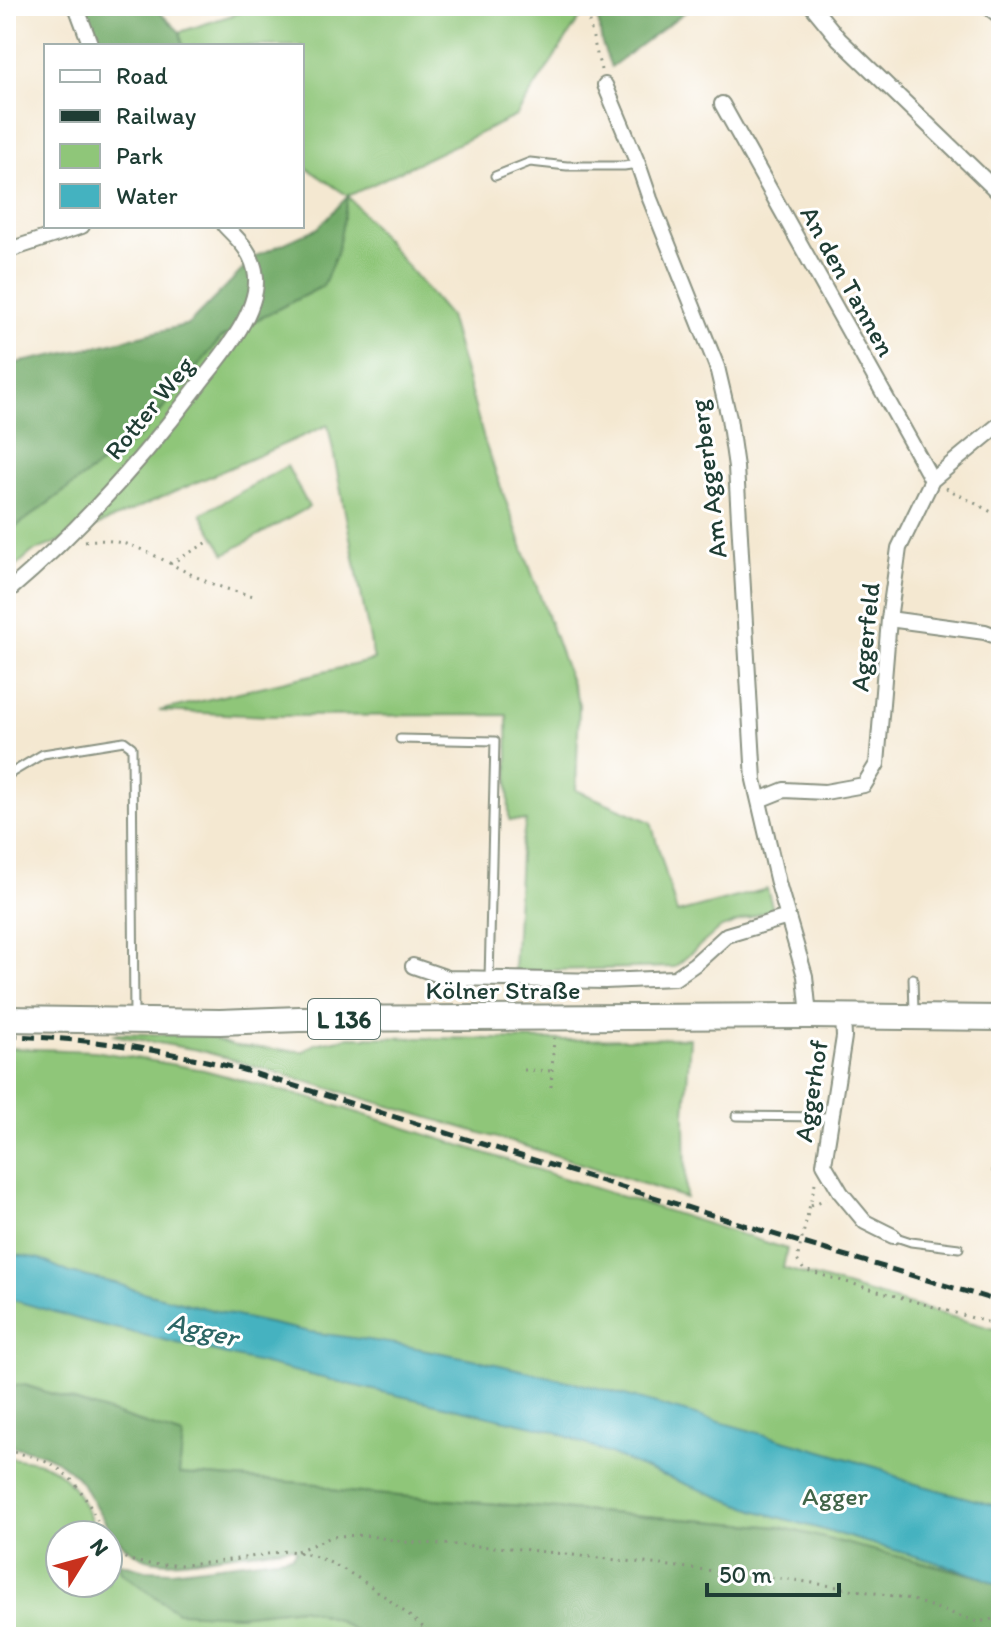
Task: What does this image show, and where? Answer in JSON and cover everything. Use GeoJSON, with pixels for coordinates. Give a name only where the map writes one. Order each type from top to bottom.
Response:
{"type":"FeatureCollection","features":[{"type":"Feature","properties":{"kind":"main road","name":"Kölner Straße"},"geometry":{"type":"LineString","coordinates":[[6,1019],[220,1022],[809,1016],[1001,1018]]}},
{"type":"Feature","properties":{"kind":"street"},"geometry":{"type":"LineString","coordinates":[[76,6],[90,44]]}},
{"type":"Feature","properties":{"kind":"street"},"geometry":{"type":"LineString","coordinates":[[812,6],[839,39],[1001,195]]}},
{"type":"Feature","properties":{"kind":"street"},"geometry":{"type":"LineString","coordinates":[[987,6],[1001,17]]}},
{"type":"Feature","properties":{"kind":"street","name":"Am Aggerberg"},"geometry":{"type":"LineString","coordinates":[[605,85],[717,367],[729,418],[736,467],[754,780],[778,883],[805,976],[809,1016]]}},
{"type":"Feature","properties":{"kind":"street","name":"An den Tannen"},"geometry":{"type":"LineString","coordinates":[[722,104],[932,480]]}},
{"type":"Feature","properties":{"kind":"street"},"geometry":{"type":"LineString","coordinates":[[6,251],[76,228]]}},
{"type":"Feature","properties":{"kind":"street","name":"Rotter Weg"},"geometry":{"type":"LineString","coordinates":[[6,593],[109,493],[178,412],[231,342],[246,316],[256,277],[251,254],[227,228]]}},
{"type":"Feature","properties":{"kind":"street","name":"Aggerfeld"},"geometry":{"type":"LineString","coordinates":[[759,800],[784,790],[825,792],[864,785],[877,764],[889,619],[899,548],[932,480],[1001,423]]}},
{"type":"Feature","properties":{"kind":"street"},"geometry":{"type":"LineString","coordinates":[[889,619],[985,632],[1001,638]]}},
{"type":"Feature","properties":{"kind":"street"},"geometry":{"type":"LineString","coordinates":[[413,966],[448,978],[605,981],[675,978],[727,935],[788,917]]}},
{"type":"Feature","properties":{"kind":"street","name":"Aggerhof"},"geometry":{"type":"LineString","coordinates":[[843,1017],[844,1037],[824,1164],[841,1193],[865,1222],[893,1236]]}},
{"type":"Feature","properties":{"kind":"lane"},"geometry":{"type":"LineString","coordinates":[[495,176],[530,162],[567,166],[638,164]]}},
{"type":"Feature","properties":{"kind":"lane"},"geometry":{"type":"LineString","coordinates":[[400,739],[495,741],[489,979]]}},
{"type":"Feature","properties":{"kind":"lane"},"geometry":{"type":"LineString","coordinates":[[6,776],[43,754],[124,741],[132,747],[134,1020]]}},
{"type":"Feature","properties":{"kind":"lane"},"geometry":{"type":"LineString","coordinates":[[913,978],[914,1017]]}},
{"type":"Feature","properties":{"kind":"lane"},"geometry":{"type":"LineString","coordinates":[[736,1116],[832,1117]]}},
{"type":"Feature","properties":{"kind":"lane"},"geometry":{"type":"LineString","coordinates":[[997,1171],[1001,1152]]}},
{"type":"Feature","properties":{"kind":"lane"},"geometry":{"type":"LineString","coordinates":[[893,1236],[911,1242],[959,1248]]}},
{"type":"Feature","properties":{"kind":"path"},"geometry":{"type":"LineString","coordinates":[[585,6],[605,85]]}},
{"type":"Feature","properties":{"kind":"path"},"geometry":{"type":"LineString","coordinates":[[932,480],[1001,517]]}},
{"type":"Feature","properties":{"kind":"path"},"geometry":{"type":"LineString","coordinates":[[57,546],[102,539],[125,542],[218,586],[254,596]]}},
{"type":"Feature","properties":{"kind":"path"},"geometry":{"type":"LineString","coordinates":[[170,564],[208,542]]}},
{"type":"Feature","properties":{"kind":"path"},"geometry":{"type":"LineString","coordinates":[[551,1087],[555,1018]]}},
{"type":"Feature","properties":{"kind":"path"},"geometry":{"type":"LineString","coordinates":[[524,1070],[552,1071]]}},
{"type":"Feature","properties":{"kind":"path"},"geometry":{"type":"LineString","coordinates":[[811,1205],[797,1260],[804,1270],[1001,1326]]}},
{"type":"Feature","properties":{"kind":"path"},"geometry":{"type":"LineString","coordinates":[[6,1451],[42,1458],[62,1470],[76,1482],[97,1519]]}},
{"type":"Feature","properties":{"kind":"path"},"geometry":{"type":"LineString","coordinates":[[297,1551],[334,1536],[364,1535],[405,1542],[511,1548],[794,1580],[906,1598],[978,1622],[993,1619],[1001,1622]]}},
{"type":"Feature","properties":{"kind":"path"},"geometry":{"type":"LineString","coordinates":[[124,1558],[172,1567],[297,1551],[335,1564],[399,1607],[435,1637]]}},
{"type":"Feature","properties":{"kind":"green space"},"geometry":{"type":"Polygon","coordinates":[[[76,6],[153,6],[180,32],[183,44],[90,44],[76,6]]]}},
{"type":"Feature","properties":{"kind":"green space"},"geometry":{"type":"Polygon","coordinates":[[[260,6],[591,6],[516,116],[348,196],[304,166],[304,44],[183,44],[180,32],[260,6]]]}},
{"type":"Feature","properties":{"kind":"green space"},"geometry":{"type":"Polygon","coordinates":[[[596,6],[693,6],[611,67],[602,44],[596,6]]]}},
{"type":"Feature","properties":{"kind":"green space"},"geometry":{"type":"Polygon","coordinates":[[[348,196],[449,316],[485,443],[579,704],[576,790],[651,822],[677,913],[767,889],[773,909],[719,929],[675,967],[514,971],[520,853],[526,821],[509,820],[507,715],[268,716],[159,711],[374,660],[328,425],[32,552],[6,575],[6,534],[142,434],[221,338],[323,286],[348,196]]]}},
{"type":"Feature","properties":{"kind":"green space"},"geometry":{"type":"Polygon","coordinates":[[[348,196],[337,253],[323,286],[221,338],[142,434],[6,534],[6,365],[189,324],[256,256],[318,228],[348,196]]]}},
{"type":"Feature","properties":{"kind":"green space"},"geometry":{"type":"Polygon","coordinates":[[[287,466],[309,507],[225,554],[201,514],[287,466]]]}},
{"type":"Feature","properties":{"kind":"green space"},"geometry":{"type":"Polygon","coordinates":[[[113,1035],[205,1036],[235,1046],[298,1051],[350,1037],[690,1038],[685,1115],[686,1198],[558,1156],[231,1059],[113,1035]]]}},
{"type":"Feature","properties":{"kind":"green space"},"geometry":{"type":"Polygon","coordinates":[[[6,1048],[95,1051],[204,1070],[327,1103],[787,1249],[783,1268],[1001,1331],[1001,1587],[938,1566],[839,1546],[780,1527],[337,1491],[318,1484],[179,1474],[183,1436],[25,1385],[6,1386],[6,1048]]]}},
{"type":"Feature","properties":{"kind":"green space"},"geometry":{"type":"Polygon","coordinates":[[[24,1385],[183,1436],[179,1474],[318,1484],[337,1491],[780,1527],[981,1577],[1001,1586],[1001,1637],[364,1637],[336,1619],[301,1608],[238,1615],[177,1612],[124,1574],[124,1564],[145,1570],[172,1571],[292,1556],[297,1551],[292,1547],[171,1562],[144,1558],[133,1552],[124,1546],[124,1519],[104,1519],[81,1483],[66,1468],[38,1453],[6,1446],[6,1386],[24,1385]]]}},
{"type":"Feature","properties":{"kind":"green space"},"geometry":{"type":"Polygon","coordinates":[[[6,1457],[44,1464],[54,1469],[78,1494],[91,1519],[44,1519],[44,1599],[124,1599],[124,1574],[238,1615],[301,1608],[336,1619],[364,1637],[6,1637],[6,1457]]]}},
{"type":"Feature","properties":{"kind":"water","name":"Agger"},"geometry":{"type":"Polygon","coordinates":[[[6,1253],[40,1259],[70,1273],[240,1317],[478,1360],[607,1390],[815,1449],[882,1469],[905,1481],[1001,1507],[1001,1586],[929,1560],[757,1511],[551,1430],[85,1321],[6,1298],[6,1253]]]}},
{"type":"Feature","properties":{"kind":"railway"},"geometry":{"type":"LineString","coordinates":[[6,1036],[124,1046],[240,1069],[1001,1302]]}}]}
